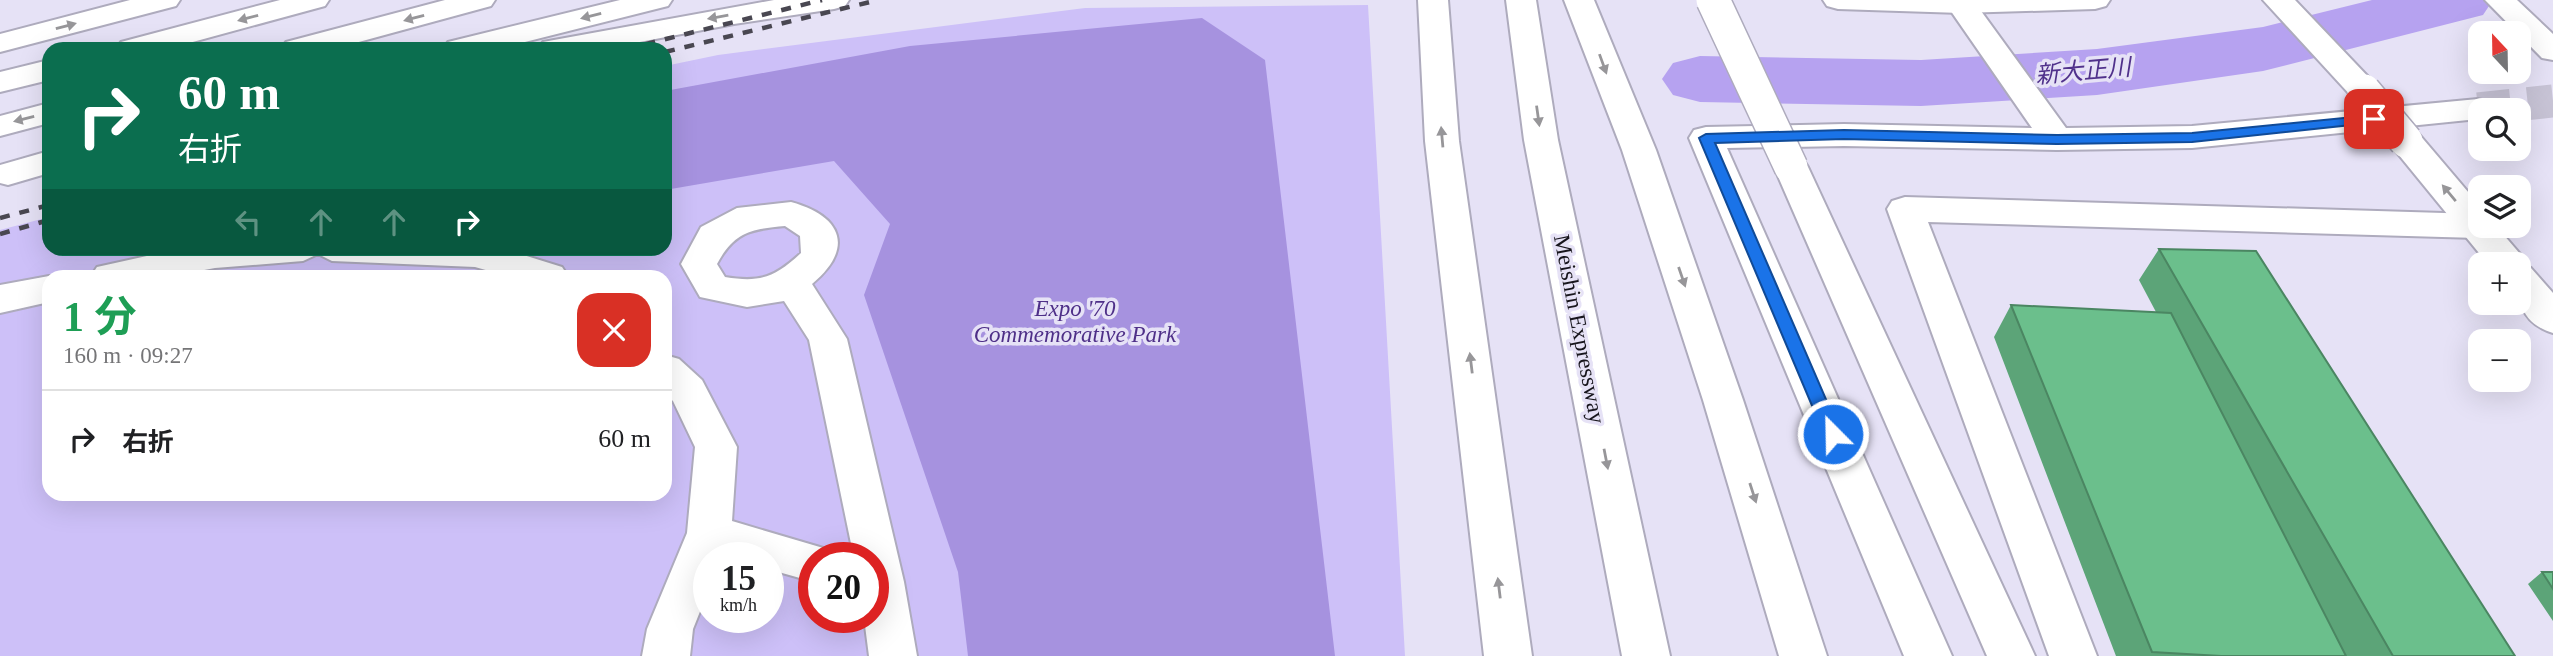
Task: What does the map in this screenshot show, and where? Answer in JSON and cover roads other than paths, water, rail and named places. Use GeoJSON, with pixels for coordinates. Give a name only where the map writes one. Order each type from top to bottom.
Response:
{"type":"FeatureCollection","features":[{"type":"Feature","properties":{"kind":"main road"},"geometry":{"type":"LineString","coordinates":[[0,43],[165,0]]}},
{"type":"Feature","properties":{"kind":"main road"},"geometry":{"type":"LineString","coordinates":[[158,42],[314,0]]}},
{"type":"Feature","properties":{"kind":"main road"},"geometry":{"type":"LineString","coordinates":[[323,42],[480,0]]}},
{"type":"Feature","properties":{"kind":"main road"},"geometry":{"type":"LineString","coordinates":[[487,42],[657,0]]}},
{"type":"Feature","properties":{"kind":"main road"},"geometry":{"type":"LineString","coordinates":[[591,42],[734,15],[834,0]]}},
{"type":"Feature","properties":{"kind":"main road"},"geometry":{"type":"LineString","coordinates":[[1433,0],[1442,141],[1508,656]]}},
{"type":"Feature","properties":{"kind":"main road","name":"Meishin Expressway"},"geometry":{"type":"LineString","coordinates":[[1521,0],[1541,140],[1646,656]]}},
{"type":"Feature","properties":{"kind":"main road"},"geometry":{"type":"LineString","coordinates":[[1579,0],[1639,150],[1723,400],[1802,649]]}},
{"type":"Feature","properties":{"kind":"main road"},"geometry":{"type":"LineString","coordinates":[[1713,0],[2011,656]]}},
{"type":"Feature","properties":{"kind":"main road"},"geometry":{"type":"LineString","coordinates":[[1838,0],[1961,4],[2095,0]]}},
{"type":"Feature","properties":{"kind":"main road"},"geometry":{"type":"LineString","coordinates":[[2278,0],[2364,90],[2468,215]]}},
{"type":"Feature","properties":{"kind":"main road"},"geometry":{"type":"LineString","coordinates":[[2307,0],[2364,90]]}},
{"type":"Feature","properties":{"kind":"main road"},"geometry":{"type":"LineString","coordinates":[[2500,0],[2543,40]]}},
{"type":"Feature","properties":{"kind":"main road"},"geometry":{"type":"LineString","coordinates":[[1961,4],[2057,139]]}},
{"type":"Feature","properties":{"kind":"main road"},"geometry":{"type":"LineString","coordinates":[[0,82],[42,72]]}},
{"type":"Feature","properties":{"kind":"main road"},"geometry":{"type":"LineString","coordinates":[[1928,656],[1706,138],[1844,135],[2057,139],[2192,137],[2468,109]]}},
{"type":"Feature","properties":{"kind":"main road"},"geometry":{"type":"LineString","coordinates":[[0,126],[42,115]]}},
{"type":"Feature","properties":{"kind":"main road"},"geometry":{"type":"LineString","coordinates":[[4,175],[42,165]]}},
{"type":"Feature","properties":{"kind":"main road"},"geometry":{"type":"LineString","coordinates":[[2073,656],[1905,209],[2468,226]]}},
{"type":"Feature","properties":{"kind":"main road"},"geometry":{"type":"LineString","coordinates":[[2487,238],[2498,252]]}},
{"type":"Feature","properties":{"kind":"main road"},"geometry":{"type":"LineString","coordinates":[[142,270],[215,256]]}},
{"type":"Feature","properties":{"kind":"main road"},"geometry":{"type":"LineString","coordinates":[[483,256],[529,270]]}},
{"type":"Feature","properties":{"kind":"main road"},"geometry":{"type":"LineString","coordinates":[[793,284],[828,339],[869,542]]}},
{"type":"Feature","properties":{"kind":"main road"},"geometry":{"type":"LineString","coordinates":[[0,299],[42,290]]}},
{"type":"Feature","properties":{"kind":"main road"},"geometry":{"type":"LineString","coordinates":[[2531,293],[2553,319]]}},
{"type":"Feature","properties":{"kind":"main road"},"geometry":{"type":"LineString","coordinates":[[666,656],[670,629],[709,533],[716,447],[688,391],[672,376]]}},
{"type":"Feature","properties":{"kind":"main road"},"geometry":{"type":"LineString","coordinates":[[709,533],[798,558]]}},
{"type":"Feature","properties":{"kind":"main road"},"geometry":{"type":"LineString","coordinates":[[887,633],[892,656]]}},
{"type":"Feature","properties":{"kind":"waterway","name":"新大正川"},"geometry":{"type":"LineString","coordinates":[[1700,79],[1921,83],[2097,72],[2263,49],[2458,0]]}},
{"type":"Feature","properties":{"kind":"tunnel"},"geometry":{"type":"LineString","coordinates":[[2531,103],[2553,101]]}},
{"type":"Feature","properties":{"kind":"railway"},"geometry":{"type":"LineString","coordinates":[[654,42],[822,0]]}},
{"type":"Feature","properties":{"kind":"railway"},"geometry":{"type":"LineString","coordinates":[[672,50],[878,0]]}},
{"type":"Feature","properties":{"kind":"railway"},"geometry":{"type":"LineString","coordinates":[[0,218],[42,207]]}},
{"type":"Feature","properties":{"kind":"railway"},"geometry":{"type":"LineString","coordinates":[[0,234],[42,222]]}},
{"type":"Feature","properties":{"kind":"park label","name":"Expo '70 Commemorative Park"},"geometry":{"type":"Point","coordinates":[1075,321]}}]}
